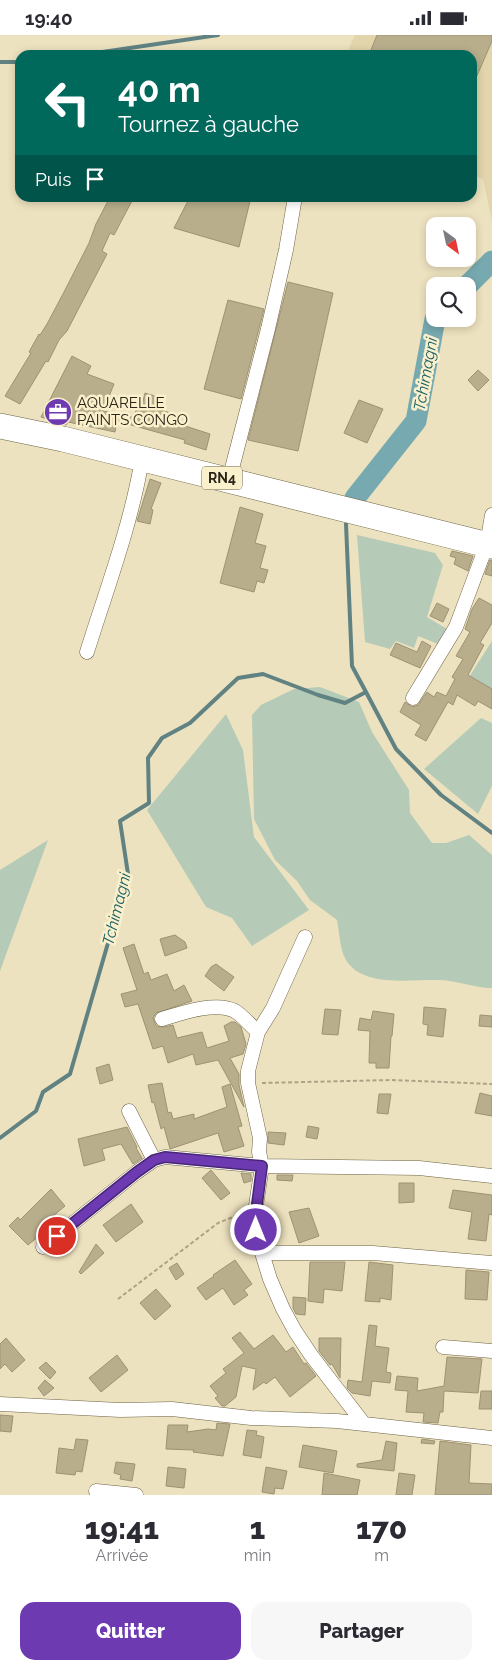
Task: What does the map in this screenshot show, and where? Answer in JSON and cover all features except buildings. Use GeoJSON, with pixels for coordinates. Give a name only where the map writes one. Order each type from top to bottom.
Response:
{"type":"FeatureCollection","features":[{"type":"Feature","properties":{"kind":"highway","name":"RN4"},"geometry":{"type":"LineString","coordinates":[[0,426],[63,439],[443,535],[490,545]]}},
{"type":"Feature","properties":{"kind":"street"},"geometry":{"type":"LineString","coordinates":[[229,480],[268,329],[286,250],[294,202]]}},
{"type":"Feature","properties":{"kind":"street"},"geometry":{"type":"LineString","coordinates":[[86,652],[129,522],[142,459]]}},
{"type":"Feature","properties":{"kind":"street"},"geometry":{"type":"LineString","coordinates":[[413,698],[456,627],[490,545],[492,515]]}},
{"type":"Feature","properties":{"kind":"street"},"geometry":{"type":"LineString","coordinates":[[305,937],[273,1008],[258,1032],[248,1071],[248,1083],[260,1138],[259,1152],[262,1166],[256,1212],[256,1230],[270,1279],[295,1331],[364,1425]]}},
{"type":"Feature","properties":{"kind":"street"},"geometry":{"type":"LineString","coordinates":[[162,1019],[202,1008],[226,1008],[236,1011],[258,1032]]}},
{"type":"Feature","properties":{"kind":"street"},"geometry":{"type":"LineString","coordinates":[[129,1111],[154,1160]]}},
{"type":"Feature","properties":{"kind":"street"},"geometry":{"type":"LineString","coordinates":[[43,1247],[137,1172],[154,1160],[165,1157],[262,1166],[420,1168],[492,1176]]}},
{"type":"Feature","properties":{"kind":"street"},"geometry":{"type":"LineString","coordinates":[[262,1253],[373,1253],[492,1263]]}},
{"type":"Feature","properties":{"kind":"street"},"geometry":{"type":"LineString","coordinates":[[443,1347],[492,1351]]}},
{"type":"Feature","properties":{"kind":"street"},"geometry":{"type":"LineString","coordinates":[[0,1404],[120,1410],[172,1409],[251,1418],[337,1421],[492,1438]]}},
{"type":"Feature","properties":{"kind":"street"},"geometry":{"type":"LineString","coordinates":[[96,1491],[136,1495]]}},
{"type":"Feature","properties":{"kind":"path"},"geometry":{"type":"LineString","coordinates":[[248,1083],[391,1080],[492,1084]]}},
{"type":"Feature","properties":{"kind":"path"},"geometry":{"type":"LineString","coordinates":[[118,1299],[218,1223],[241,1213],[256,1212]]}},
{"type":"Feature","properties":{"kind":"shaded area"},"geometry":{"type":"Polygon","coordinates":[[[355,35],[492,35],[492,221],[483,179],[477,177],[477,50],[348,50],[355,35]]]}},
{"type":"Feature","properties":{"kind":"green space"},"geometry":{"type":"Polygon","coordinates":[[[357,535],[435,553],[443,565],[427,617],[447,629],[438,644],[418,636],[414,648],[396,641],[390,649],[365,642],[357,535]]]}},
{"type":"Feature","properties":{"kind":"green space"},"geometry":{"type":"Polygon","coordinates":[[[492,641],[492,689],[462,688],[492,641]]]}},
{"type":"Feature","properties":{"kind":"green space"},"geometry":{"type":"Polygon","coordinates":[[[320,687],[359,702],[372,732],[409,790],[410,813],[432,843],[446,843],[469,835],[492,855],[492,988],[441,980],[385,980],[361,974],[352,967],[343,954],[337,920],[310,900],[297,881],[275,860],[254,819],[252,715],[261,705],[294,689],[320,687]]]}},
{"type":"Feature","properties":{"kind":"green space"},"geometry":{"type":"Polygon","coordinates":[[[226,714],[243,750],[254,837],[309,910],[252,946],[232,918],[206,907],[147,810],[226,714]]]}},
{"type":"Feature","properties":{"kind":"green space"},"geometry":{"type":"Polygon","coordinates":[[[481,718],[492,723],[492,786],[478,814],[424,769],[481,718]]]}},
{"type":"Feature","properties":{"kind":"green space"},"geometry":{"type":"Polygon","coordinates":[[[48,840],[0,971],[0,870],[48,840]]]}},
{"type":"Feature","properties":{"kind":"waterway"},"geometry":{"type":"LineString","coordinates":[[116,50],[218,35]]}},
{"type":"Feature","properties":{"kind":"waterway"},"geometry":{"type":"LineString","coordinates":[[0,62],[15,62]]}},
{"type":"Feature","properties":{"kind":"waterway","name":"Tchimagni"},"geometry":{"type":"LineString","coordinates":[[476,277],[492,261]]}},
{"type":"Feature","properties":{"kind":"waterway","name":"Tchimagni"},"geometry":{"type":"LineString","coordinates":[[355,498],[416,421],[434,327]]}},
{"type":"Feature","properties":{"kind":"waterway","name":"Tchimagni"},"geometry":{"type":"LineString","coordinates":[[0,1138],[36,1111],[43,1092],[70,1074],[128,874],[120,821],[149,803],[148,758],[162,738],[190,723],[238,678],[263,674],[345,703],[366,692],[352,666],[346,524]]}},
{"type":"Feature","properties":{"kind":"waterway"},"geometry":{"type":"LineString","coordinates":[[366,692],[396,749],[441,795],[492,833]]}},
{"type":"Feature","properties":{"kind":"place","name":"AQUARELLE PAINTS CONGO"},"geometry":{"type":"Point","coordinates":[58,412]}},
{"type":"Feature","properties":{"kind":"route"},"geometry":{"type":"LineString","coordinates":[[57,1236],[137,1172],[154,1160],[165,1157],[262,1166],[256,1212],[256,1230]]}}]}
